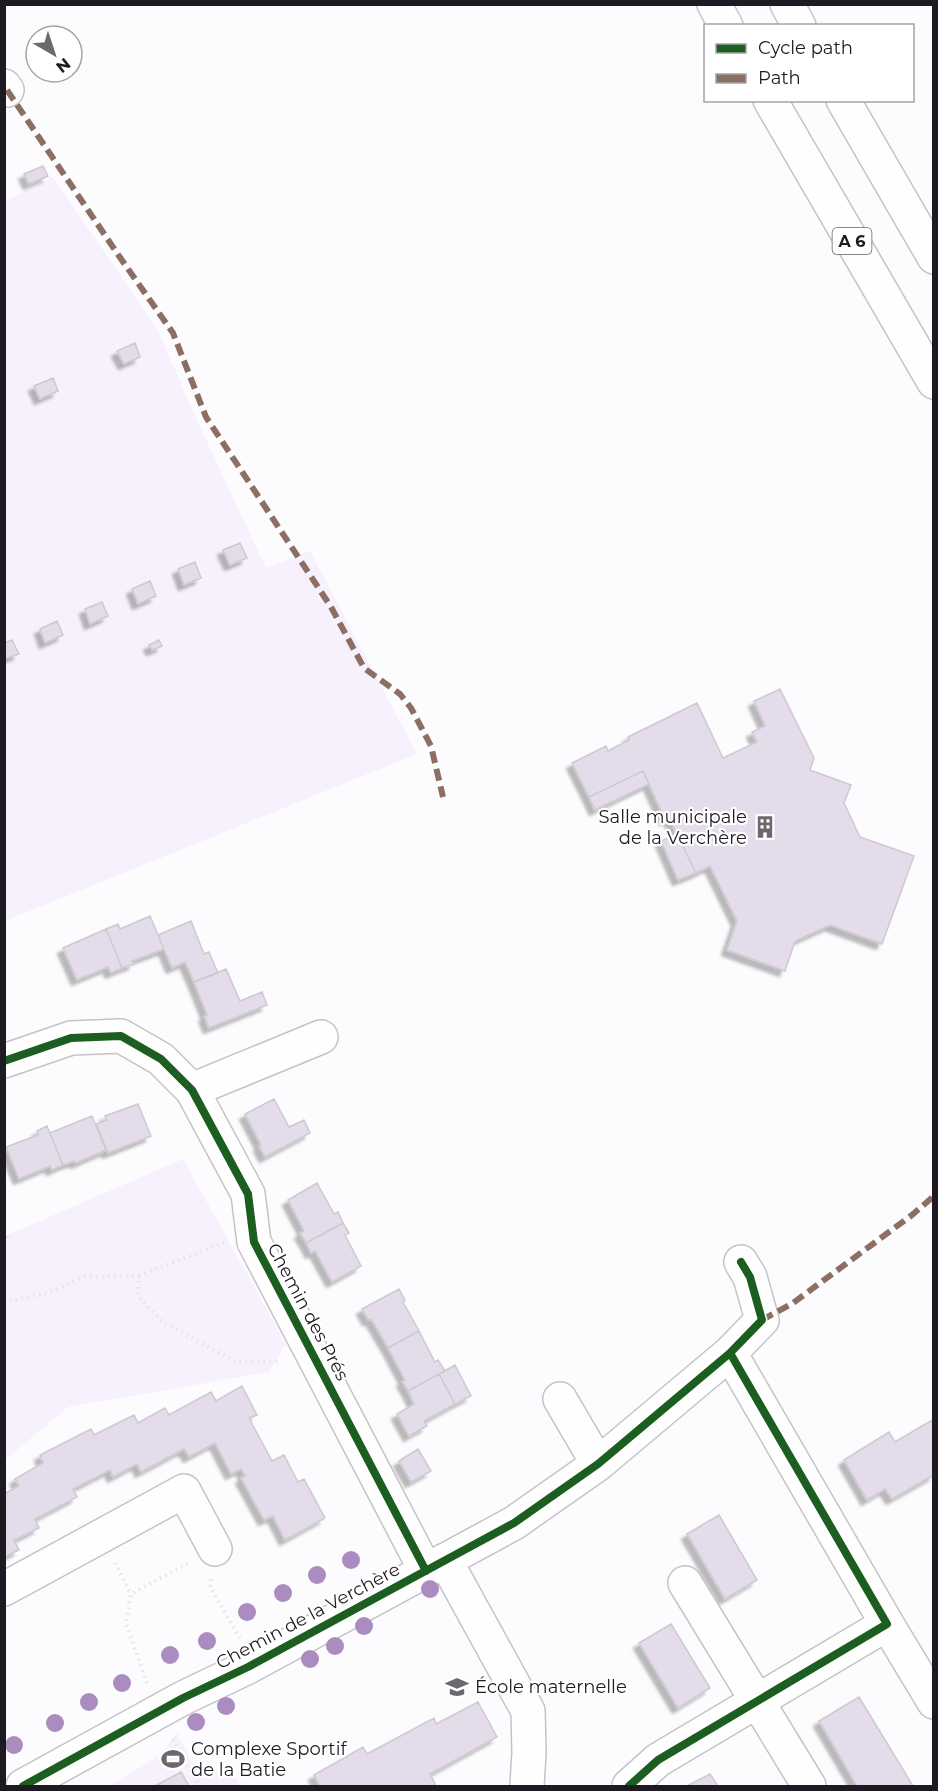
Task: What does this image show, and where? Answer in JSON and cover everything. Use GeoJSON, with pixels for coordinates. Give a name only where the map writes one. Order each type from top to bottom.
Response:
{"type":"FeatureCollection","features":[{"type":"Feature","properties":{"kind":"main road"},"geometry":{"type":"LineString","coordinates":[[714,4],[725,24]]}},
{"type":"Feature","properties":{"kind":"main road"},"geometry":{"type":"LineString","coordinates":[[787,4],[798,24]]}},
{"type":"Feature","properties":{"kind":"main road","name":"A 6"},"geometry":{"type":"LineString","coordinates":[[771,102],[933,382]]}},
{"type":"Feature","properties":{"kind":"main road"},"geometry":{"type":"LineString","coordinates":[[844,102],[933,257]]}},
{"type":"Feature","properties":{"kind":"main road","name":"Chemin des Prés"},"geometry":{"type":"LineString","coordinates":[[4,1060],[71,1038],[121,1036],[161,1059],[192,1090],[248,1194],[254,1242],[309,1346],[435,1565],[528,1711],[527,1786]]}},
{"type":"Feature","properties":{"kind":"main road"},"geometry":{"type":"LineString","coordinates":[[192,1090],[321,1036]]}},
{"type":"Feature","properties":{"kind":"main road","name":"Chemin de la Verchère"},"geometry":{"type":"LineString","coordinates":[[23,1786],[183,1698],[255,1663],[514,1523],[598,1464],[730,1353],[762,1320],[750,1277],[741,1262]]}},
{"type":"Feature","properties":{"kind":"main road"},"geometry":{"type":"LineString","coordinates":[[730,1353],[933,1702]]}},
{"type":"Feature","properties":{"kind":"main road"},"geometry":{"type":"LineString","coordinates":[[560,1399],[598,1464]]}},
{"type":"Feature","properties":{"kind":"main road"},"geometry":{"type":"LineString","coordinates":[[4,1589],[184,1491],[215,1549]]}},
{"type":"Feature","properties":{"kind":"main road"},"geometry":{"type":"LineString","coordinates":[[685,1583],[808,1786]]}},
{"type":"Feature","properties":{"kind":"main road"},"geometry":{"type":"LineString","coordinates":[[629,1786],[658,1760],[887,1624]]}},
{"type":"Feature","properties":{"kind":"path"},"geometry":{"type":"LineString","coordinates":[[4,1231],[7,1237],[4,1250]]}},
{"type":"Feature","properties":{"kind":"path"},"geometry":{"type":"LineString","coordinates":[[4,1302],[46,1293],[85,1277],[139,1276],[222,1242],[253,1233]]}},
{"type":"Feature","properties":{"kind":"path"},"geometry":{"type":"LineString","coordinates":[[139,1276],[138,1296],[164,1323],[237,1362],[276,1361],[309,1346]]}},
{"type":"Feature","properties":{"kind":"path"},"geometry":{"type":"LineString","coordinates":[[215,1549],[210,1587],[255,1663]]}},
{"type":"Feature","properties":{"kind":"path"},"geometry":{"type":"LineString","coordinates":[[199,1786],[158,1712],[126,1624],[131,1594],[215,1549]]}},
{"type":"Feature","properties":{"kind":"shaded area"},"geometry":{"type":"Polygon","coordinates":[[[53,177],[157,329],[266,568],[310,551],[417,754],[5,921],[5,201],[53,177]]]}},
{"type":"Feature","properties":{"kind":"shaded area"},"geometry":{"type":"Polygon","coordinates":[[[183,1159],[286,1344],[269,1372],[68,1407],[5,1460],[5,1236],[183,1159]]]}},
{"type":"Feature","properties":{"kind":"shaded area","name":"Complexe Sportif de la Batie"},"geometry":{"type":"Polygon","coordinates":[[[177,1733],[201,1778],[228,1765],[240,1786],[109,1786],[159,1756],[177,1733]]]}},
{"type":"Feature","properties":{"kind":"building"},"geometry":{"type":"Polygon","coordinates":[[[43,166],[48,176],[29,184],[24,174],[43,166]]]}},
{"type":"Feature","properties":{"kind":"building"},"geometry":{"type":"Polygon","coordinates":[[[135,343],[140,357],[124,364],[117,351],[135,343]]]}},
{"type":"Feature","properties":{"kind":"building"},"geometry":{"type":"Polygon","coordinates":[[[53,378],[58,391],[40,399],[34,386],[53,378]]]}},
{"type":"Feature","properties":{"kind":"building"},"geometry":{"type":"Polygon","coordinates":[[[240,543],[247,558],[230,565],[223,550],[240,543]]]}},
{"type":"Feature","properties":{"kind":"building"},"geometry":{"type":"Polygon","coordinates":[[[195,562],[201,578],[184,585],[178,569],[195,562]]]}},
{"type":"Feature","properties":{"kind":"building"},"geometry":{"type":"Polygon","coordinates":[[[150,581],[156,596],[138,604],[132,589],[150,581]]]}},
{"type":"Feature","properties":{"kind":"building"},"geometry":{"type":"Polygon","coordinates":[[[102,602],[108,616],[90,624],[85,609],[102,602]]]}},
{"type":"Feature","properties":{"kind":"building"},"geometry":{"type":"Polygon","coordinates":[[[57,621],[63,635],[45,643],[40,629],[57,621]]]}},
{"type":"Feature","properties":{"kind":"building"},"geometry":{"type":"Polygon","coordinates":[[[12,640],[19,654],[4,659],[4,643],[12,640]]]}},
{"type":"Feature","properties":{"kind":"building"},"geometry":{"type":"Polygon","coordinates":[[[159,640],[162,646],[152,650],[149,645],[159,640]]]}},
{"type":"Feature","properties":{"kind":"building","name":"Salle municipale de la Verchère"},"geometry":{"type":"Polygon","coordinates":[[[780,689],[814,758],[810,770],[851,785],[844,803],[860,837],[914,856],[882,944],[830,925],[795,941],[785,971],[727,950],[737,921],[710,866],[696,873],[669,818],[665,820],[643,771],[589,797],[572,763],[606,746],[608,751],[629,740],[628,737],[697,703],[723,758],[757,742],[752,732],[765,726],[754,701],[780,689]]]}},
{"type":"Feature","properties":{"kind":"building"},"geometry":{"type":"Polygon","coordinates":[[[643,771],[649,784],[595,810],[589,797],[643,771]]]}},
{"type":"Feature","properties":{"kind":"building"},"geometry":{"type":"Polygon","coordinates":[[[677,834],[696,873],[678,880],[661,841],[677,834]]]}},
{"type":"Feature","properties":{"kind":"building"},"geometry":{"type":"Polygon","coordinates":[[[150,916],[164,949],[132,961],[134,964],[122,968],[106,929],[118,924],[120,929],[150,916]]]}},
{"type":"Feature","properties":{"kind":"building"},"geometry":{"type":"Polygon","coordinates":[[[191,921],[204,954],[209,952],[218,973],[194,982],[185,962],[172,968],[158,935],[191,921]]]}},
{"type":"Feature","properties":{"kind":"building"},"geometry":{"type":"Polygon","coordinates":[[[106,929],[122,968],[111,973],[108,967],[77,980],[63,948],[106,929]]]}},
{"type":"Feature","properties":{"kind":"building"},"geometry":{"type":"Polygon","coordinates":[[[226,969],[240,1001],[262,992],[267,1005],[209,1028],[204,1016],[207,1015],[194,982],[226,969]]]}},
{"type":"Feature","properties":{"kind":"building"},"geometry":{"type":"Polygon","coordinates":[[[274,1099],[289,1127],[304,1120],[310,1133],[265,1157],[245,1114],[274,1099]]]}},
{"type":"Feature","properties":{"kind":"building"},"geometry":{"type":"Polygon","coordinates":[[[138,1104],[151,1136],[108,1153],[96,1124],[107,1120],[105,1116],[138,1104]]]}},
{"type":"Feature","properties":{"kind":"building"},"geometry":{"type":"Polygon","coordinates":[[[92,1116],[106,1150],[76,1163],[74,1161],[63,1165],[50,1133],[92,1116]]]}},
{"type":"Feature","properties":{"kind":"building"},"geometry":{"type":"Polygon","coordinates":[[[47,1126],[63,1165],[52,1170],[50,1166],[19,1179],[6,1147],[38,1135],[37,1131],[47,1126]]]}},
{"type":"Feature","properties":{"kind":"building"},"geometry":{"type":"Polygon","coordinates":[[[317,1183],[334,1214],[338,1212],[343,1223],[306,1243],[300,1233],[304,1231],[288,1200],[317,1183]]]}},
{"type":"Feature","properties":{"kind":"building"},"geometry":{"type":"Polygon","coordinates":[[[343,1223],[349,1233],[345,1235],[361,1266],[332,1282],[315,1251],[311,1253],[306,1243],[343,1223]]]}},
{"type":"Feature","properties":{"kind":"building"},"geometry":{"type":"Polygon","coordinates":[[[399,1289],[405,1300],[403,1302],[419,1331],[388,1348],[371,1319],[368,1320],[362,1309],[399,1289]]]}},
{"type":"Feature","properties":{"kind":"building"},"geometry":{"type":"Polygon","coordinates":[[[419,1331],[435,1362],[438,1360],[445,1371],[408,1391],[402,1381],[405,1380],[388,1348],[419,1331]]]}},
{"type":"Feature","properties":{"kind":"building"},"geometry":{"type":"Polygon","coordinates":[[[455,1365],[471,1396],[455,1404],[439,1374],[455,1365]]]}},
{"type":"Feature","properties":{"kind":"building"},"geometry":{"type":"Polygon","coordinates":[[[439,1374],[455,1404],[424,1421],[427,1426],[409,1436],[397,1414],[414,1404],[408,1391],[439,1374]]]}},
{"type":"Feature","properties":{"kind":"building"},"geometry":{"type":"Polygon","coordinates":[[[242,1386],[257,1415],[249,1418],[272,1461],[284,1455],[298,1482],[304,1479],[325,1518],[285,1540],[273,1516],[264,1520],[241,1478],[245,1476],[241,1469],[231,1474],[215,1443],[189,1457],[184,1449],[141,1472],[137,1464],[113,1477],[110,1470],[73,1489],[77,1497],[35,1519],[39,1528],[14,1540],[19,1550],[4,1557],[4,1494],[19,1486],[15,1479],[43,1463],[40,1455],[91,1429],[94,1435],[134,1415],[138,1423],[165,1408],[169,1415],[211,1392],[216,1401],[242,1386]]]}},
{"type":"Feature","properties":{"kind":"building"},"geometry":{"type":"Polygon","coordinates":[[[934,1419],[934,1475],[892,1499],[885,1489],[867,1500],[844,1460],[889,1432],[895,1442],[934,1419]]]}},
{"type":"Feature","properties":{"kind":"building"},"geometry":{"type":"Polygon","coordinates":[[[418,1449],[431,1471],[411,1482],[399,1461],[418,1449]]]}},
{"type":"Feature","properties":{"kind":"building"},"geometry":{"type":"Polygon","coordinates":[[[719,1515],[757,1580],[725,1599],[687,1534],[719,1515]]]}},
{"type":"Feature","properties":{"kind":"building"},"geometry":{"type":"Polygon","coordinates":[[[671,1624],[710,1688],[678,1708],[639,1643],[671,1624]]]}},
{"type":"Feature","properties":{"kind":"building"},"geometry":{"type":"Polygon","coordinates":[[[859,1697],[913,1786],[857,1786],[819,1721],[859,1697]]]}},
{"type":"Feature","properties":{"kind":"building"},"geometry":{"type":"Polygon","coordinates":[[[478,1702],[497,1737],[430,1774],[436,1786],[320,1786],[314,1775],[363,1747],[367,1754],[434,1718],[436,1724],[478,1702]]]}},
{"type":"Feature","properties":{"kind":"building"},"geometry":{"type":"Polygon","coordinates":[[[181,1772],[189,1786],[155,1786],[181,1772]]]}},
{"type":"Feature","properties":{"kind":"building"},"geometry":{"type":"Polygon","coordinates":[[[710,1774],[718,1786],[687,1786],[710,1774]]]}},
{"type":"Feature","properties":{"kind":"marked path"},"geometry":{"type":"LineString","coordinates":[[7,90],[173,333],[206,417],[331,607],[364,668],[400,694],[411,708],[431,746],[443,797]]}},
{"type":"Feature","properties":{"kind":"marked path"},"geometry":{"type":"LineString","coordinates":[[762,1320],[793,1303],[912,1215],[934,1196]]}},
{"type":"Feature","properties":{"kind":"cycle path"},"geometry":{"type":"LineString","coordinates":[[4,1061],[71,1038],[121,1036],[161,1059],[192,1090],[248,1194],[254,1242],[426,1571]]}},
{"type":"Feature","properties":{"kind":"cycle path"},"geometry":{"type":"LineString","coordinates":[[23,1786],[183,1698],[248,1667],[514,1523],[598,1464],[730,1353],[762,1320],[750,1277],[741,1262]]}},
{"type":"Feature","properties":{"kind":"cycle path"},"geometry":{"type":"LineString","coordinates":[[629,1786],[658,1760],[887,1624],[730,1353]]}},
{"type":"Feature","properties":{"kind":"place","name":"Salle municipale de la Verchère"},"geometry":{"type":"Point","coordinates":[765,827]}},
{"type":"Feature","properties":{"kind":"place","name":"École maternelle"},"geometry":{"type":"Point","coordinates":[457,1687]}},
{"type":"Feature","properties":{"kind":"place","name":"Complexe Sportif de la Batie"},"geometry":{"type":"Point","coordinates":[173,1759]}}]}
